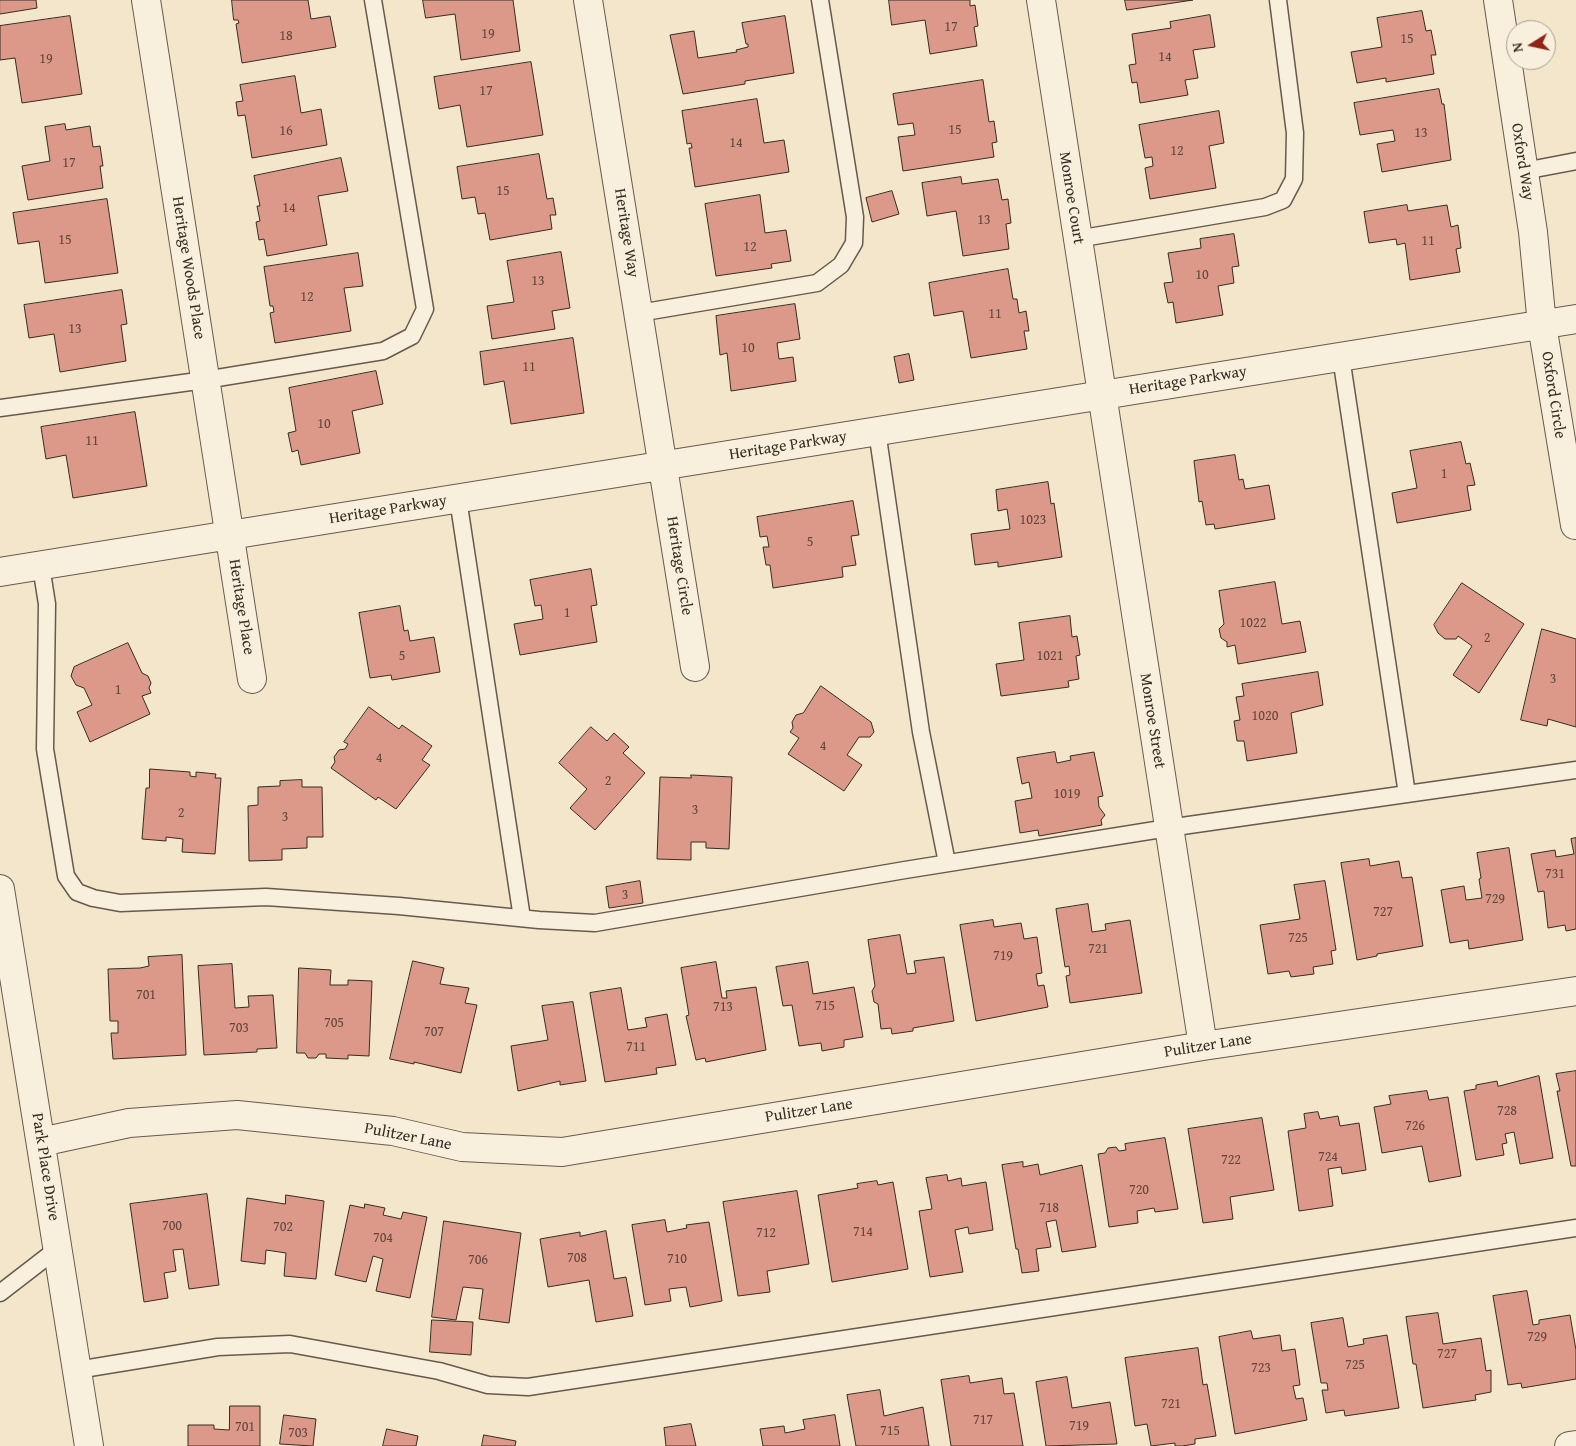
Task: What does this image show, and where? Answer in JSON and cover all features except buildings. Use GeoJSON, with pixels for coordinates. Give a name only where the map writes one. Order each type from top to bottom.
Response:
{"type":"FeatureCollection","features":[{"type":"Feature","properties":{"kind":"street","name":"Heritage Woods Place"},"geometry":{"type":"LineString","coordinates":[[146,0],[230,536]]}},
{"type":"Feature","properties":{"kind":"street","name":"Heritage Way"},"geometry":{"type":"LineString","coordinates":[[588,0],[664,466]]}},
{"type":"Feature","properties":{"kind":"street","name":"Monroe Court"},"geometry":{"type":"LineString","coordinates":[[1041,0],[1101,395]]}},
{"type":"Feature","properties":{"kind":"street","name":"Oxford Way"},"geometry":{"type":"LineString","coordinates":[[1498,0],[1533,232],[1542,325]]}},
{"type":"Feature","properties":{"kind":"street","name":"Heritage Parkway"},"geometry":{"type":"LineString","coordinates":[[0,572],[1576,319]]}},
{"type":"Feature","properties":{"kind":"street","name":"Oxford Circle"},"geometry":{"type":"LineString","coordinates":[[1542,325],[1575,525]]}},
{"type":"Feature","properties":{"kind":"street","name":"Monroe Street"},"geometry":{"type":"LineString","coordinates":[[1101,395],[1203,1046]]}},
{"type":"Feature","properties":{"kind":"street","name":"Heritage Circle"},"geometry":{"type":"LineString","coordinates":[[664,466],[695,667]]}},
{"type":"Feature","properties":{"kind":"street","name":"Heritage Place"},"geometry":{"type":"LineString","coordinates":[[230,536],[252,679]]}},
{"type":"Feature","properties":{"kind":"street","name":"Park Place Drive"},"geometry":{"type":"LineString","coordinates":[[0,889],[89,1446]]}},
{"type":"Feature","properties":{"kind":"street","name":"Pulitzer Lane"},"geometry":{"type":"LineString","coordinates":[[41,1142],[130,1123],[237,1115],[393,1131],[462,1147],[562,1152],[1203,1046],[1576,991]]}},
{"type":"Feature","properties":{"kind":"street"},"geometry":{"type":"LineString","coordinates":[[1569,1446],[1576,1445]]}},
{"type":"Feature","properties":{"kind":"lane"},"geometry":{"type":"LineString","coordinates":[[0,408],[206,380],[382,351],[412,336],[425,309],[373,0]]}},
{"type":"Feature","properties":{"kind":"lane"},"geometry":{"type":"LineString","coordinates":[[639,313],[816,283],[841,265],[854,243],[855,217],[820,0]]}},
{"type":"Feature","properties":{"kind":"lane"},"geometry":{"type":"LineString","coordinates":[[1077,239],[1265,207],[1283,200],[1294,179],[1295,133],[1278,0]]}},
{"type":"Feature","properties":{"kind":"lane"},"geometry":{"type":"LineString","coordinates":[[1524,171],[1576,161]]}},
{"type":"Feature","properties":{"kind":"lane"},"geometry":{"type":"LineString","coordinates":[[1341,357],[1407,794]]}},
{"type":"Feature","properties":{"kind":"lane"},"geometry":{"type":"LineString","coordinates":[[877,431],[921,732],[947,863]]}},
{"type":"Feature","properties":{"kind":"lane"},"geometry":{"type":"LineString","coordinates":[[458,499],[522,918]]}},
{"type":"Feature","properties":{"kind":"lane"},"geometry":{"type":"LineString","coordinates":[[41,566],[47,604],[45,749],[66,876],[77,892],[93,898],[120,903],[266,898],[399,906],[595,923],[947,863],[1168,828],[1576,770]]}},
{"type":"Feature","properties":{"kind":"lane"},"geometry":{"type":"LineString","coordinates":[[77,1370],[218,1347],[290,1344],[438,1371],[488,1385],[528,1387],[1576,1228]]}},
{"type":"Feature","properties":{"kind":"lane"},"geometry":{"type":"LineString","coordinates":[[0,1293],[58,1249]]}}]}
